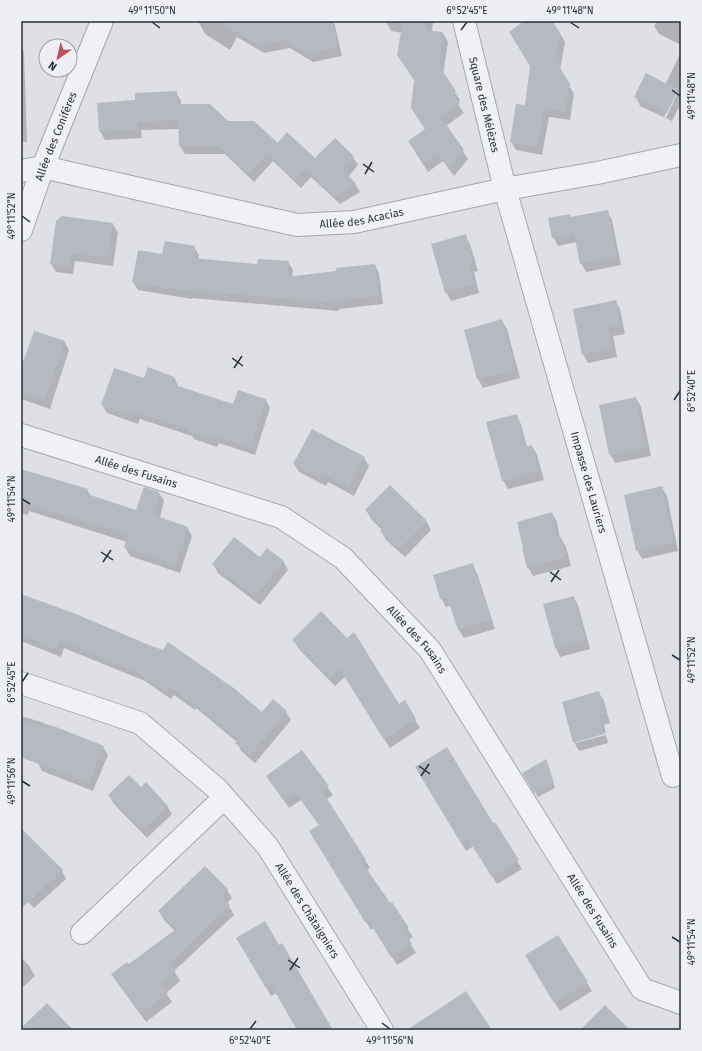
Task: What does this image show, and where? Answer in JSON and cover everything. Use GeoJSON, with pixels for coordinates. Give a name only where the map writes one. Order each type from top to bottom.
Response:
{"type":"FeatureCollection","features":[{"type":"Feature","properties":{"kind":"street","name":"Allée des Conifères"},"geometry":{"type":"LineString","coordinates":[[21,230],[43,167],[102,21]]}},
{"type":"Feature","properties":{"kind":"street","name":"Square des Mélèzes"},"geometry":{"type":"LineString","coordinates":[[464,21],[505,189]]}},
{"type":"Feature","properties":{"kind":"street","name":"Allée des Acacias"},"geometry":{"type":"LineString","coordinates":[[43,167],[297,225],[354,222],[505,189],[597,173],[681,155]]}},
{"type":"Feature","properties":{"kind":"street"},"geometry":{"type":"LineString","coordinates":[[21,171],[43,167]]}},
{"type":"Feature","properties":{"kind":"street","name":"Impasse des Lauriers"},"geometry":{"type":"LineString","coordinates":[[505,189],[673,776]]}},
{"type":"Feature","properties":{"kind":"street","name":"Allée des Fusains"},"geometry":{"type":"LineString","coordinates":[[21,435],[280,517],[343,558],[430,650],[642,989],[681,1003]]}},
{"type":"Feature","properties":{"kind":"street","name":"Allée des Châtaigniers"},"geometry":{"type":"LineString","coordinates":[[21,682],[140,723],[217,789],[268,847],[382,1030]]}},
{"type":"Feature","properties":{"kind":"street"},"geometry":{"type":"LineString","coordinates":[[82,934],[224,798]]}},
{"type":"Feature","properties":{"kind":"building"},"geometry":{"type":"Polygon","coordinates":[[[219,21],[332,21],[338,47],[307,54],[284,40],[258,45],[219,21]]]}},
{"type":"Feature","properties":{"kind":"building"},"geometry":{"type":"Polygon","coordinates":[[[403,21],[427,21],[426,30],[443,32],[439,66],[456,91],[453,94],[460,104],[441,117],[464,150],[449,169],[437,153],[423,164],[408,141],[425,129],[411,108],[414,80],[397,55],[403,21]]]}},
{"type":"Feature","properties":{"kind":"building"},"geometry":{"type":"Polygon","coordinates":[[[524,21],[552,21],[560,33],[555,60],[570,84],[565,112],[544,108],[538,147],[510,142],[516,104],[525,105],[530,66],[509,32],[524,21]]]}},
{"type":"Feature","properties":{"kind":"building"},"geometry":{"type":"Polygon","coordinates":[[[646,73],[678,90],[667,113],[634,97],[646,73]]]}},
{"type":"Feature","properties":{"kind":"building"},"geometry":{"type":"Polygon","coordinates":[[[177,91],[178,119],[178,104],[210,104],[228,121],[254,121],[278,143],[287,132],[315,158],[335,138],[354,156],[342,170],[356,183],[335,196],[306,169],[295,180],[267,153],[248,174],[219,146],[179,146],[178,120],[137,122],[138,129],[99,132],[97,103],[135,100],[135,93],[177,91]]]}},
{"type":"Feature","properties":{"kind":"building"},"geometry":{"type":"Polygon","coordinates":[[[608,210],[617,256],[580,264],[574,234],[552,238],[548,218],[570,214],[570,217],[608,210]]]}},
{"type":"Feature","properties":{"kind":"building"},"geometry":{"type":"Polygon","coordinates":[[[62,216],[113,223],[108,258],[71,253],[69,266],[50,264],[56,221],[62,216]]]}},
{"type":"Feature","properties":{"kind":"building"},"geometry":{"type":"Polygon","coordinates":[[[466,234],[473,262],[469,263],[475,284],[445,293],[431,244],[466,234]]]}},
{"type":"Feature","properties":{"kind":"building"},"geometry":{"type":"Polygon","coordinates":[[[165,241],[195,246],[193,258],[257,264],[258,259],[289,261],[287,277],[336,271],[336,268],[375,264],[379,296],[335,301],[335,303],[187,291],[132,282],[138,250],[162,254],[165,241]]]}},
{"type":"Feature","properties":{"kind":"building"},"geometry":{"type":"Polygon","coordinates":[[[616,300],[621,325],[608,328],[613,349],[582,355],[573,309],[616,300]]]}},
{"type":"Feature","properties":{"kind":"building"},"geometry":{"type":"Polygon","coordinates":[[[502,319],[516,370],[477,379],[464,330],[502,319]]]}},
{"type":"Feature","properties":{"kind":"building"},"geometry":{"type":"Polygon","coordinates":[[[34,331],[65,341],[45,400],[21,393],[21,368],[34,331]]]}},
{"type":"Feature","properties":{"kind":"building"},"geometry":{"type":"Polygon","coordinates":[[[148,367],[174,377],[172,384],[233,404],[238,390],[266,399],[251,448],[215,436],[213,440],[188,431],[189,429],[136,412],[134,416],[101,405],[114,368],[144,378],[148,367]]]}},
{"type":"Feature","properties":{"kind":"building"},"geometry":{"type":"Polygon","coordinates":[[[636,397],[646,447],[609,455],[599,405],[636,397]]]}},
{"type":"Feature","properties":{"kind":"building"},"geometry":{"type":"Polygon","coordinates":[[[517,414],[525,447],[532,445],[539,471],[502,481],[486,422],[517,414]]]}},
{"type":"Feature","properties":{"kind":"building"},"geometry":{"type":"Polygon","coordinates":[[[312,429],[365,457],[349,488],[323,474],[320,478],[293,464],[312,429]]]}},
{"type":"Feature","properties":{"kind":"building"},"geometry":{"type":"Polygon","coordinates":[[[21,469],[88,489],[87,494],[136,510],[144,487],[159,492],[154,515],[188,527],[175,565],[124,547],[128,535],[21,502],[21,469]]]}},
{"type":"Feature","properties":{"kind":"building"},"geometry":{"type":"Polygon","coordinates":[[[390,485],[427,521],[399,549],[380,531],[383,528],[365,510],[390,485]]]}},
{"type":"Feature","properties":{"kind":"building"},"geometry":{"type":"Polygon","coordinates":[[[662,486],[674,542],[636,551],[624,495],[662,486]]]}},
{"type":"Feature","properties":{"kind":"building"},"geometry":{"type":"Polygon","coordinates":[[[552,512],[557,538],[561,537],[566,557],[527,568],[517,522],[552,512]]]}},
{"type":"Feature","properties":{"kind":"building"},"geometry":{"type":"Polygon","coordinates":[[[234,537],[260,557],[267,548],[284,561],[255,597],[212,564],[234,537]]]}},
{"type":"Feature","properties":{"kind":"building"},"geometry":{"type":"Polygon","coordinates":[[[473,563],[491,620],[458,630],[447,597],[440,599],[433,575],[473,563]]]}},
{"type":"Feature","properties":{"kind":"building"},"geometry":{"type":"Polygon","coordinates":[[[21,594],[76,614],[163,650],[168,642],[235,689],[262,712],[273,699],[287,711],[250,755],[235,743],[238,740],[191,701],[190,703],[169,687],[166,692],[140,674],[60,640],[56,649],[21,635],[21,594]]]}},
{"type":"Feature","properties":{"kind":"building"},"geometry":{"type":"Polygon","coordinates":[[[574,596],[585,640],[555,648],[543,604],[574,596]]]}},
{"type":"Feature","properties":{"kind":"building"},"geometry":{"type":"Polygon","coordinates":[[[321,611],[347,638],[354,632],[399,704],[405,700],[416,719],[384,740],[340,669],[330,678],[292,640],[321,611]]]}},
{"type":"Feature","properties":{"kind":"building"},"geometry":{"type":"Polygon","coordinates":[[[599,691],[606,714],[599,716],[604,734],[573,743],[562,702],[599,691]]]}},
{"type":"Feature","properties":{"kind":"building"},"geometry":{"type":"Polygon","coordinates":[[[21,719],[50,728],[51,725],[104,746],[89,783],[21,757],[21,719]]]}},
{"type":"Feature","properties":{"kind":"building"},"geometry":{"type":"Polygon","coordinates":[[[447,747],[493,823],[495,822],[519,860],[492,877],[468,839],[461,843],[415,767],[447,747]]]}},
{"type":"Feature","properties":{"kind":"building"},"geometry":{"type":"Polygon","coordinates":[[[302,750],[329,786],[322,791],[366,860],[362,862],[390,903],[392,902],[409,928],[404,931],[412,944],[391,957],[368,920],[365,922],[309,831],[319,825],[295,792],[283,800],[266,776],[302,750]]]}},
{"type":"Feature","properties":{"kind":"building"},"geometry":{"type":"Polygon","coordinates":[[[546,759],[554,783],[534,793],[522,773],[546,759]]]}},
{"type":"Feature","properties":{"kind":"building"},"geometry":{"type":"Polygon","coordinates":[[[129,775],[141,787],[146,782],[168,806],[142,830],[108,795],[129,775]]]}},
{"type":"Feature","properties":{"kind":"building"},"geometry":{"type":"Polygon","coordinates":[[[21,828],[63,870],[21,909],[21,828]]]}},
{"type":"Feature","properties":{"kind":"building"},"geometry":{"type":"Polygon","coordinates":[[[205,866],[228,889],[221,896],[230,905],[169,963],[176,972],[161,984],[168,993],[140,1014],[111,974],[127,962],[129,964],[176,929],[158,911],[205,866]]]}},
{"type":"Feature","properties":{"kind":"building"},"geometry":{"type":"Polygon","coordinates":[[[265,921],[279,945],[282,943],[333,1030],[297,1030],[271,985],[266,988],[236,938],[265,921]]]}},
{"type":"Feature","properties":{"kind":"building"},"geometry":{"type":"Polygon","coordinates":[[[558,935],[588,982],[554,1003],[525,955],[558,935]]]}},
{"type":"Feature","properties":{"kind":"building"},"geometry":{"type":"Polygon","coordinates":[[[466,991],[492,1030],[407,1030],[466,991]]]}},
{"type":"Feature","properties":{"kind":"building"},"geometry":{"type":"Polygon","coordinates":[[[47,1003],[73,1030],[21,1030],[21,1028],[47,1003]]]}},
{"type":"Feature","properties":{"kind":"building"},"geometry":{"type":"Polygon","coordinates":[[[605,1005],[630,1030],[580,1030],[605,1005]]]}}]}
